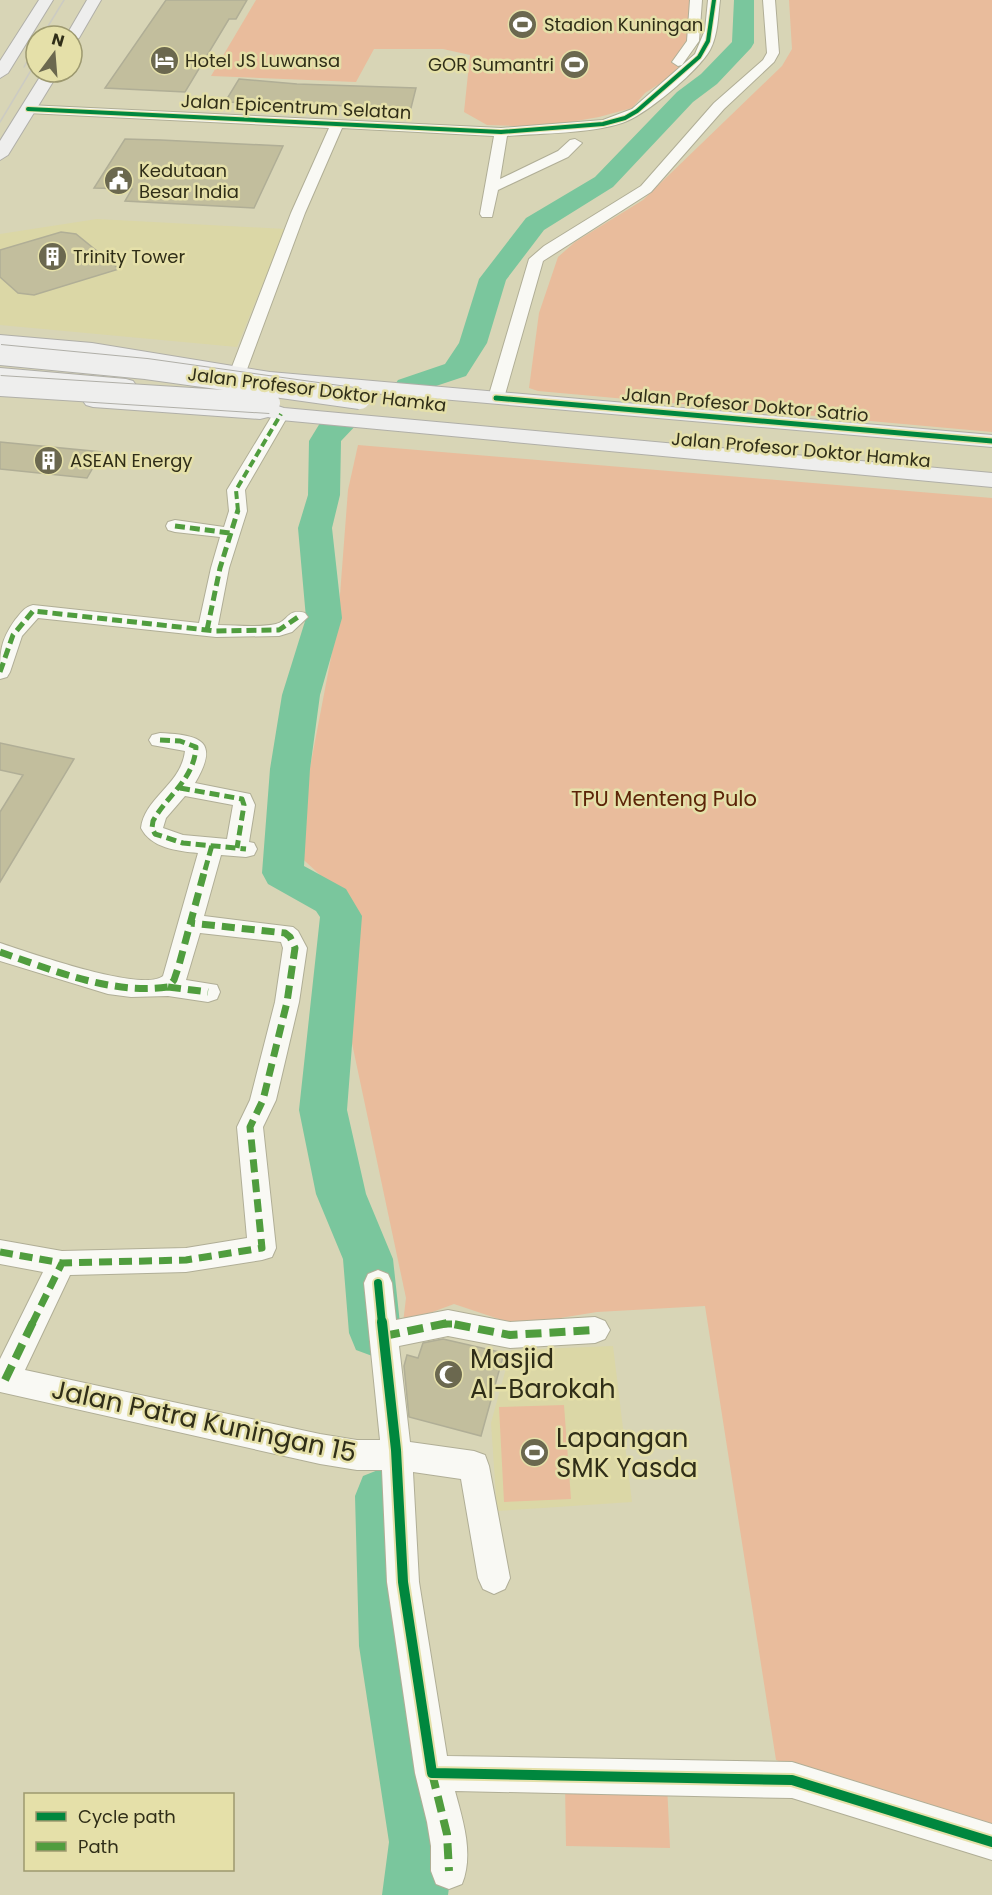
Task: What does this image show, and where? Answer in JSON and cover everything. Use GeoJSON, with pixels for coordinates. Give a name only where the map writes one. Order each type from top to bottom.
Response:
{"type":"FeatureCollection","features":[{"type":"Feature","properties":{"kind":"main road"},"geometry":{"type":"LineString","coordinates":[[0,73],[46,0]]}},
{"type":"Feature","properties":{"kind":"main road"},"geometry":{"type":"LineString","coordinates":[[80,24],[94,0]]}},
{"type":"Feature","properties":{"kind":"main road"},"geometry":{"type":"LineString","coordinates":[[0,155],[44,84]]}},
{"type":"Feature","properties":{"kind":"main road"},"geometry":{"type":"LineString","coordinates":[[0,341],[92,349],[268,378]]}},
{"type":"Feature","properties":{"kind":"main road","name":"Jalan Profesor Doktor Hamka"},"geometry":{"type":"LineString","coordinates":[[0,355],[166,371],[360,399],[992,455]]}},
{"type":"Feature","properties":{"kind":"main road","name":"Jalan Profesor Doktor Satrio"},"geometry":{"type":"LineString","coordinates":[[0,364],[186,379],[268,378],[992,441]]}},
{"type":"Feature","properties":{"kind":"main road"},"geometry":{"type":"LineString","coordinates":[[0,374],[217,392],[281,414]]}},
{"type":"Feature","properties":{"kind":"main road","name":"Jalan Profesor Doktor Hamka"},"geometry":{"type":"LineString","coordinates":[[0,386],[321,406],[992,468]]}},
{"type":"Feature","properties":{"kind":"main road"},"geometry":{"type":"LineString","coordinates":[[0,394],[179,409],[281,414],[992,480]]}},
{"type":"Feature","properties":{"kind":"street"},"geometry":{"type":"LineString","coordinates":[[588,122],[620,108],[681,60],[693,41],[696,0]]}},
{"type":"Feature","properties":{"kind":"street"},"geometry":{"type":"LineString","coordinates":[[588,122],[623,118],[637,111],[686,70],[707,46],[712,35],[714,0]]}},
{"type":"Feature","properties":{"kind":"street"},"geometry":{"type":"LineString","coordinates":[[496,398],[536,259],[646,189],[719,106],[768,62],[773,53],[769,0]]}},
{"type":"Feature","properties":{"kind":"street"},"geometry":{"type":"LineString","coordinates":[[671,68],[686,70]]}},
{"type":"Feature","properties":{"kind":"street","name":"Jalan Epicentrum Selatan"},"geometry":{"type":"LineString","coordinates":[[28,109],[501,132],[540,131],[564,127],[570,122],[588,122]]}},
{"type":"Feature","properties":{"kind":"street"},"geometry":{"type":"LineString","coordinates":[[238,372],[298,213],[337,124]]}},
{"type":"Feature","properties":{"kind":"street"},"geometry":{"type":"LineString","coordinates":[[487,214],[501,132]]}},
{"type":"Feature","properties":{"kind":"street"},"geometry":{"type":"LineString","coordinates":[[490,188],[562,154],[574,143]]}},
{"type":"Feature","properties":{"kind":"street"},"geometry":{"type":"LineString","coordinates":[[207,630],[230,533],[238,511],[236,490],[281,414]]}},
{"type":"Feature","properties":{"kind":"street"},"geometry":{"type":"LineString","coordinates":[[175,526],[230,533]]}},
{"type":"Feature","properties":{"kind":"street"},"geometry":{"type":"LineString","coordinates":[[0,672],[13,635],[33,611],[207,630],[279,630],[298,617]]}},
{"type":"Feature","properties":{"kind":"street"},"geometry":{"type":"LineString","coordinates":[[159,740],[180,741],[196,747],[194,766],[180,788],[155,816],[152,830],[164,839],[242,849],[244,805],[242,799],[180,788]]}},
{"type":"Feature","properties":{"kind":"street"},"geometry":{"type":"LineString","coordinates":[[168,987],[174,980],[212,845]]}},
{"type":"Feature","properties":{"kind":"street"},"geometry":{"type":"LineString","coordinates":[[0,1252],[62,1263],[186,1260],[262,1248],[250,1127],[263,1100],[287,1002],[294,948],[290,937],[285,933],[191,923]]}},
{"type":"Feature","properties":{"kind":"street"},"geometry":{"type":"LineString","coordinates":[[0,952],[78,977],[117,985],[147,988],[168,987],[208,992]]}},
{"type":"Feature","properties":{"kind":"street"},"geometry":{"type":"LineString","coordinates":[[2,1379],[62,1263]]}},
{"type":"Feature","properties":{"kind":"street"},"geometry":{"type":"LineString","coordinates":[[378,1283],[402,1582],[432,1773],[451,1852],[448,1871]]}},
{"type":"Feature","properties":{"kind":"street"},"geometry":{"type":"LineString","coordinates":[[384,1336],[448,1323],[510,1335],[594,1330]]}},
{"type":"Feature","properties":{"kind":"street","name":"Jalan Patra Kuningan 15"},"geometry":{"type":"LineString","coordinates":[[2,1379],[320,1449],[357,1455],[393,1455],[474,1466],[494,1578]]}},
{"type":"Feature","properties":{"kind":"street"},"geometry":{"type":"LineString","coordinates":[[432,1773],[792,1780],[992,1842]]}},
{"type":"Feature","properties":{"kind":"shaded area"},"geometry":{"type":"Polygon","coordinates":[[[97,219],[285,229],[237,347],[0,325],[0,234],[97,219]]]}},
{"type":"Feature","properties":{"kind":"shaded area"},"geometry":{"type":"Polygon","coordinates":[[[613,1346],[632,1502],[497,1511],[491,1423],[511,1350],[613,1346]]]}},
{"type":"Feature","properties":{"kind":"green space","name":"GOR Sumantri"},"geometry":{"type":"Polygon","coordinates":[[[256,0],[700,0],[698,42],[673,75],[645,93],[632,108],[599,117],[542,127],[487,125],[464,112],[470,55],[443,49],[374,49],[356,82],[211,76],[256,0]]]}},
{"type":"Feature","properties":{"kind":"green space"},"geometry":{"type":"Polygon","coordinates":[[[789,0],[992,0],[992,432],[538,391],[529,388],[539,313],[558,257],[575,242],[643,200],[782,66],[792,49],[789,0]]]}},
{"type":"Feature","properties":{"kind":"green space","name":"TPU Menteng Pulo"},"geometry":{"type":"Polygon","coordinates":[[[358,445],[992,498],[992,1837],[776,1760],[705,1306],[597,1312],[517,1325],[454,1304],[403,1323],[406,1298],[346,1015],[355,907],[294,851],[338,621],[348,490],[358,445]]]}},
{"type":"Feature","properties":{"kind":"green space","name":"Lapangan SMK Yasda"},"geometry":{"type":"Polygon","coordinates":[[[564,1405],[571,1499],[504,1502],[499,1407],[564,1405]]]}},
{"type":"Feature","properties":{"kind":"green space"},"geometry":{"type":"Polygon","coordinates":[[[565,1782],[667,1784],[670,1848],[566,1846],[565,1782]]]}},
{"type":"Feature","properties":{"kind":"building"},"geometry":{"type":"Polygon","coordinates":[[[166,0],[247,0],[236,19],[229,19],[185,92],[105,88],[166,0]]]}},
{"type":"Feature","properties":{"kind":"building"},"geometry":{"type":"Polygon","coordinates":[[[239,79],[297,84],[416,88],[411,108],[225,102],[239,79]]]}},
{"type":"Feature","properties":{"kind":"building"},"geometry":{"type":"Polygon","coordinates":[[[125,139],[283,146],[254,208],[125,201],[132,189],[94,188],[125,139]]]}},
{"type":"Feature","properties":{"kind":"building","name":"Trinity Tower"},"geometry":{"type":"Polygon","coordinates":[[[61,232],[76,234],[119,269],[34,295],[18,293],[0,277],[0,250],[61,232]]]}},
{"type":"Feature","properties":{"kind":"building","name":"ASEAN Energy"},"geometry":{"type":"Polygon","coordinates":[[[0,442],[102,452],[87,478],[0,469],[0,442]]]}},
{"type":"Feature","properties":{"kind":"building"},"geometry":{"type":"Polygon","coordinates":[[[0,743],[74,759],[0,882],[0,812],[23,775],[0,770],[0,743]]]}},
{"type":"Feature","properties":{"kind":"building","name":"Masjid Al-Barokah"},"geometry":{"type":"Polygon","coordinates":[[[443,1339],[504,1353],[481,1436],[409,1417],[404,1366],[407,1355],[418,1358],[423,1343],[443,1339]]]}},
{"type":"Feature","properties":{"kind":"waterway"},"geometry":{"type":"LineString","coordinates":[[409,386],[456,370],[473,343],[493,279],[535,224],[604,182],[685,97],[709,79],[743,43],[744,0]]}},
{"type":"Feature","properties":{"kind":"waterway"},"geometry":{"type":"LineString","coordinates":[[344,422],[331,430],[325,441],[324,495],[315,528],[324,618],[301,695],[290,769],[283,873],[331,900],[341,916],[323,1110],[341,1194],[368,1259],[375,1333]]}},
{"type":"Feature","properties":{"kind":"waterway"},"geometry":{"type":"LineString","coordinates":[[383,1496],[389,1646],[422,1842],[415,1895]]}},
{"type":"Feature","properties":{"kind":"tram line"},"geometry":{"type":"LineString","coordinates":[[49,24],[64,0]]}},
{"type":"Feature","properties":{"kind":"tram line"},"geometry":{"type":"LineString","coordinates":[[0,122],[24,82]]}},
{"type":"Feature","properties":{"kind":"marked path"},"geometry":{"type":"LineString","coordinates":[[207,630],[220,568],[238,511],[236,490],[281,414]]}},
{"type":"Feature","properties":{"kind":"marked path"},"geometry":{"type":"LineString","coordinates":[[175,526],[230,533]]}},
{"type":"Feature","properties":{"kind":"marked path"},"geometry":{"type":"LineString","coordinates":[[0,672],[13,635],[33,611],[216,631],[279,630],[298,617]]}},
{"type":"Feature","properties":{"kind":"marked path"},"geometry":{"type":"LineString","coordinates":[[160,740],[180,741],[196,747],[196,753],[186,779],[153,821],[152,828],[155,834],[183,843],[246,849]]}},
{"type":"Feature","properties":{"kind":"marked path"},"geometry":{"type":"LineString","coordinates":[[180,788],[242,799],[244,805],[237,848]]}},
{"type":"Feature","properties":{"kind":"marked path"},"geometry":{"type":"LineString","coordinates":[[0,952],[60,972],[108,984],[131,988],[168,987],[174,980],[179,965],[212,845]]}},
{"type":"Feature","properties":{"kind":"marked path"},"geometry":{"type":"LineString","coordinates":[[0,1252],[62,1263],[186,1260],[262,1248],[250,1127],[263,1100],[287,1002],[295,948],[290,937],[285,933],[191,923]]}},
{"type":"Feature","properties":{"kind":"marked path"},"geometry":{"type":"LineString","coordinates":[[168,987],[208,992]]}},
{"type":"Feature","properties":{"kind":"marked path"},"geometry":{"type":"LineString","coordinates":[[5,1380],[62,1263]]}},
{"type":"Feature","properties":{"kind":"marked path"},"geometry":{"type":"LineString","coordinates":[[384,1336],[448,1323],[510,1335],[595,1330]]}},
{"type":"Feature","properties":{"kind":"marked path"},"geometry":{"type":"LineString","coordinates":[[432,1773],[447,1834],[449,1871]]}},
{"type":"Feature","properties":{"kind":"cycle path"},"geometry":{"type":"LineString","coordinates":[[28,109],[501,132],[603,124],[618,121],[637,111],[692,65],[708,41],[714,0]]}},
{"type":"Feature","properties":{"kind":"cycle path"},"geometry":{"type":"LineString","coordinates":[[496,398],[992,441]]}},
{"type":"Feature","properties":{"kind":"cycle path"},"geometry":{"type":"LineString","coordinates":[[378,1283],[396,1450],[403,1582],[432,1773],[792,1780],[992,1842]]}},
{"type":"Feature","properties":{"kind":"place","name":"Stadion Kuningan"},"geometry":{"type":"Point","coordinates":[523,25]}},
{"type":"Feature","properties":{"kind":"place","name":"Hotel JS Luwansa"},"geometry":{"type":"Point","coordinates":[164,61]}},
{"type":"Feature","properties":{"kind":"place","name":"GOR Sumantri"},"geometry":{"type":"Point","coordinates":[575,65]}},
{"type":"Feature","properties":{"kind":"place","name":"Kedutaan Besar India"},"geometry":{"type":"Point","coordinates":[118,181]}},
{"type":"Feature","properties":{"kind":"place","name":"Trinity Tower"},"geometry":{"type":"Point","coordinates":[52,257]}},
{"type":"Feature","properties":{"kind":"place","name":"ASEAN Energy"},"geometry":{"type":"Point","coordinates":[49,461]}},
{"type":"Feature","properties":{"kind":"place","name":"Masjid Al-Barokah"},"geometry":{"type":"Point","coordinates":[449,1374]}},
{"type":"Feature","properties":{"kind":"place","name":"Lapangan SMK Yasda"},"geometry":{"type":"Point","coordinates":[535,1453]}}]}
